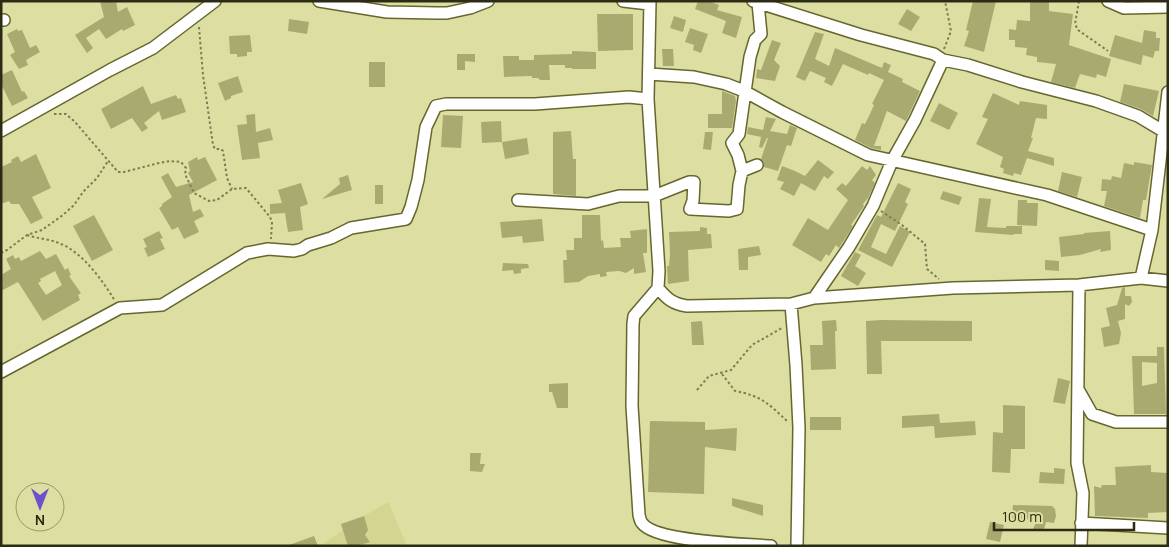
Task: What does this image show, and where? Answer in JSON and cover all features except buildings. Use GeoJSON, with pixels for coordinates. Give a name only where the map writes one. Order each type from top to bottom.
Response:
{"type":"FeatureCollection","features":[{"type":"Feature","properties":{"kind":"street"},"geometry":{"type":"LineString","coordinates":[[1,132],[110,70],[153,48],[215,1]]}},
{"type":"Feature","properties":{"kind":"street"},"geometry":{"type":"LineString","coordinates":[[319,1],[387,12],[437,13],[470,8],[488,1]]}},
{"type":"Feature","properties":{"kind":"street"},"geometry":{"type":"LineString","coordinates":[[623,1],[650,3],[648,99],[658,246],[658,288],[668,300],[687,306],[791,304],[814,298],[953,288],[1079,285],[1141,278],[1168,281]]}},
{"type":"Feature","properties":{"kind":"street"},"geometry":{"type":"LineString","coordinates":[[1108,1],[1124,8],[1168,7]]}},
{"type":"Feature","properties":{"kind":"street"},"geometry":{"type":"LineString","coordinates":[[518,200],[588,204],[619,196],[654,196],[689,182],[694,182],[693,201],[690,208],[730,211],[737,208],[742,171],[738,155],[732,143],[739,134],[750,57],[755,40],[761,34],[756,2],[861,35],[934,54],[941,59],[1096,101],[1138,116],[1165,133]]}},
{"type":"Feature","properties":{"kind":"street"},"geometry":{"type":"LineString","coordinates":[[814,298],[849,247],[873,206],[892,161],[915,120],[941,59]]}},
{"type":"Feature","properties":{"kind":"street"},"geometry":{"type":"LineString","coordinates":[[649,74],[694,77],[744,91],[868,155],[1047,195],[1152,230]]}},
{"type":"Feature","properties":{"kind":"street"},"geometry":{"type":"LineString","coordinates":[[1141,278],[1152,230],[1165,133],[1168,92]]}},
{"type":"Feature","properties":{"kind":"street"},"geometry":{"type":"LineString","coordinates":[[1,372],[120,308],[162,305],[247,253],[268,249],[294,251],[331,238],[350,228],[406,219],[418,180],[426,127],[436,106],[446,104],[535,104],[629,97],[648,99]]}},
{"type":"Feature","properties":{"kind":"street"},"geometry":{"type":"LineString","coordinates":[[742,171],[757,165]]}},
{"type":"Feature","properties":{"kind":"street"},"geometry":{"type":"LineString","coordinates":[[1079,285],[1077,463],[1083,493],[1081,546]]}},
{"type":"Feature","properties":{"kind":"street"},"geometry":{"type":"LineString","coordinates":[[658,288],[634,316],[632,342],[632,406],[642,523],[650,529],[689,540],[771,546]]}},
{"type":"Feature","properties":{"kind":"street"},"geometry":{"type":"LineString","coordinates":[[791,304],[799,428],[797,546]]}},
{"type":"Feature","properties":{"kind":"street"},"geometry":{"type":"LineString","coordinates":[[1078,389],[1092,414],[1116,422],[1168,422]]}},
{"type":"Feature","properties":{"kind":"street"},"geometry":{"type":"LineString","coordinates":[[1077,428],[1083,420],[1092,414]]}},
{"type":"Feature","properties":{"kind":"street"},"geometry":{"type":"LineString","coordinates":[[1081,523],[1168,528]]}},
{"type":"Feature","properties":{"kind":"path"},"geometry":{"type":"LineString","coordinates":[[941,59],[951,31],[946,1]]}},
{"type":"Feature","properties":{"kind":"path"},"geometry":{"type":"LineString","coordinates":[[1079,1],[1075,24],[1078,30],[1108,51]]}},
{"type":"Feature","properties":{"kind":"path"},"geometry":{"type":"LineString","coordinates":[[198,15],[203,75],[213,145],[215,149],[223,151],[227,178],[232,189]]}},
{"type":"Feature","properties":{"kind":"path"},"geometry":{"type":"LineString","coordinates":[[53,114],[66,114],[118,172],[165,162],[181,162],[186,168],[186,174],[194,193],[209,201],[225,196],[232,189],[246,188],[270,217],[272,229],[268,249]]}},
{"type":"Feature","properties":{"kind":"path"},"geometry":{"type":"LineString","coordinates":[[1,253],[8,250],[27,235],[42,230],[63,215],[98,178],[108,161]]}},
{"type":"Feature","properties":{"kind":"path"},"geometry":{"type":"LineString","coordinates":[[873,206],[902,225],[925,244],[927,269],[953,288]]}},
{"type":"Feature","properties":{"kind":"path"},"geometry":{"type":"LineString","coordinates":[[27,235],[60,243],[73,250],[88,264],[120,308]]}},
{"type":"Feature","properties":{"kind":"path"},"geometry":{"type":"LineString","coordinates":[[696,390],[709,376],[722,374],[730,370],[752,345],[793,322]]}},
{"type":"Feature","properties":{"kind":"path"},"geometry":{"type":"LineString","coordinates":[[722,374],[735,391],[753,394],[768,403],[788,423]]}},
{"type":"Feature","properties":{"kind":"shaded area"},"geometry":{"type":"Polygon","coordinates":[[[388,502],[407,546],[320,546],[364,516],[388,502]]]}}]}
